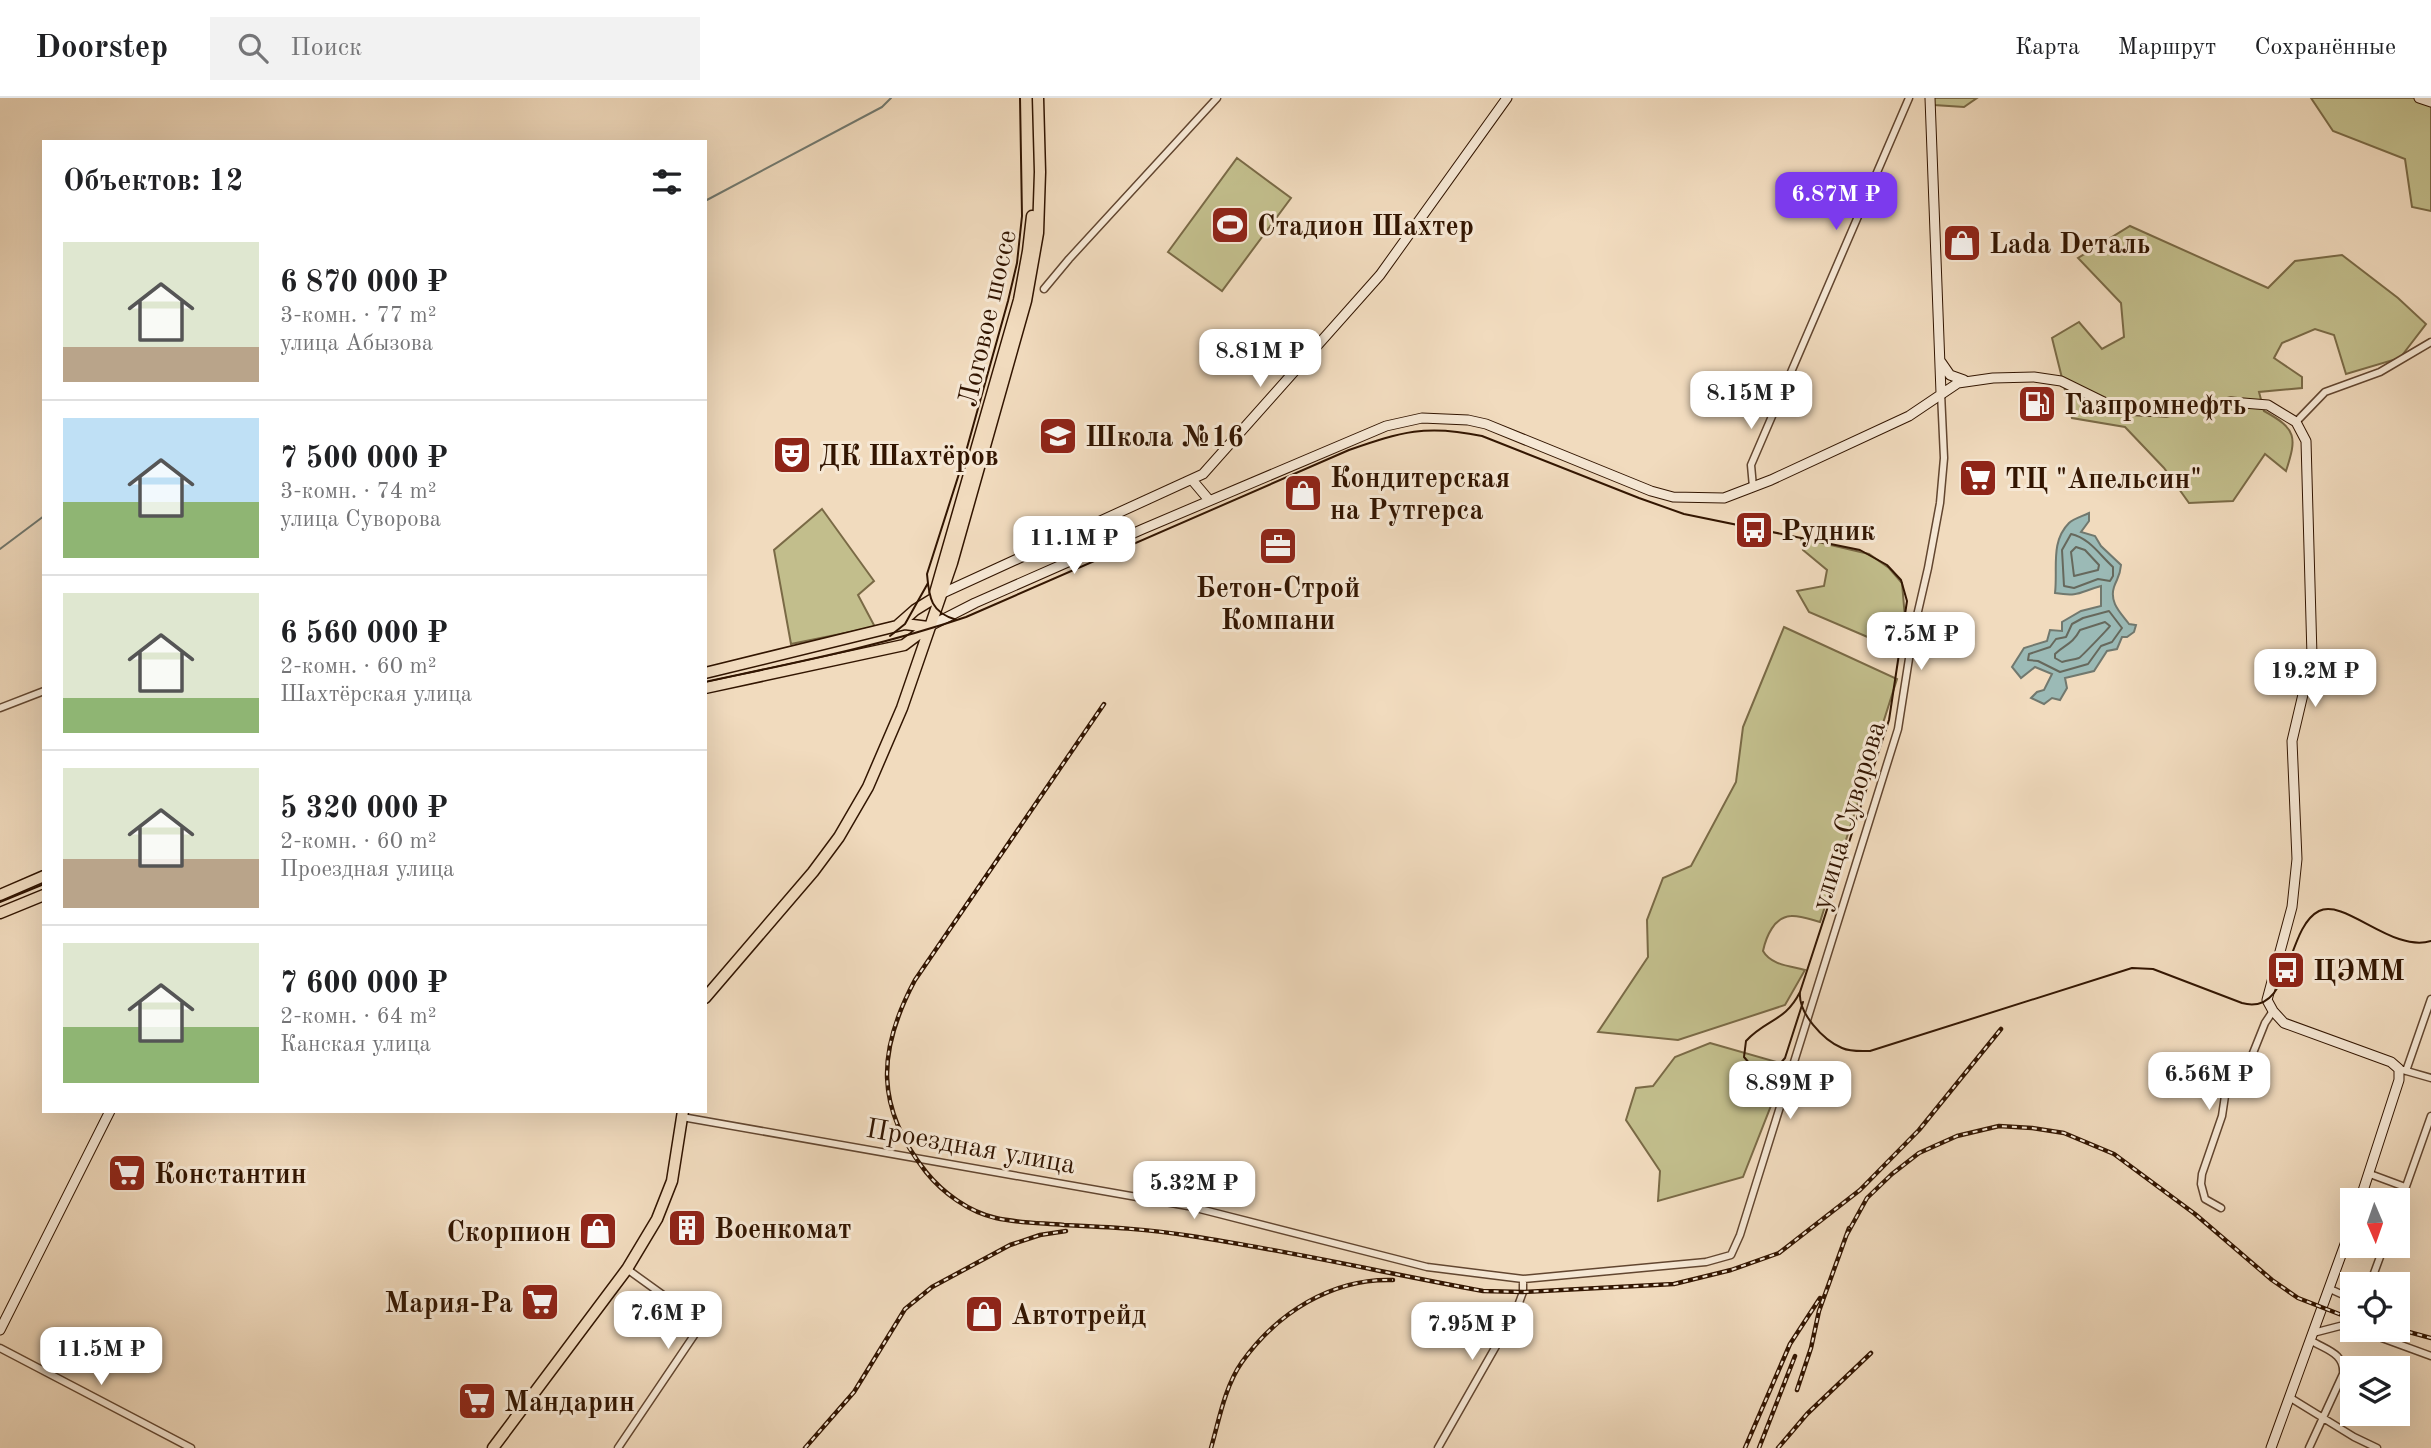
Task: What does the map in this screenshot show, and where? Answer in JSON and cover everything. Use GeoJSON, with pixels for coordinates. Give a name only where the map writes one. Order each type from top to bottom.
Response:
{"type":"FeatureCollection","features":[{"type":"Feature","properties":{"kind":"main road","name":"Логовое шоссе"},"geometry":{"type":"LineString","coordinates":[[938,595],[1024,276],[1032,213],[1031,98]]}},
{"type":"Feature","properties":{"kind":"main road","name":"Логовое шоссе"},"geometry":{"type":"LineString","coordinates":[[938,595],[1014,350],[1032,274],[1039,209],[1038,98]]}},
{"type":"Feature","properties":{"kind":"main road"},"geometry":{"type":"LineString","coordinates":[[895,627],[938,595],[1193,481],[1212,465],[1380,275],[1507,98]]}},
{"type":"Feature","properties":{"kind":"main road","name":"улица Суворова"},"geometry":{"type":"LineString","coordinates":[[1930,98],[1941,393]]}},
{"type":"Feature","properties":{"kind":"main road"},"geometry":{"type":"LineString","coordinates":[[2419,98],[2431,102]]}},
{"type":"Feature","properties":{"kind":"main road"},"geometry":{"type":"LineString","coordinates":[[1940,360],[1950,375],[1966,380],[2020,377],[2051,379],[2072,385],[2120,410],[2166,412],[2231,402],[2268,405],[2295,422],[2306,441],[2312,656],[2292,741],[2297,859],[2292,907],[2267,995],[2273,1012],[2284,1023],[2391,1062],[2403,1070],[2365,1188]]}},
{"type":"Feature","properties":{"kind":"main road"},"geometry":{"type":"LineString","coordinates":[[707,688],[904,645],[929,626],[975,603],[1386,426],[1422,418],[1457,419],[1486,424],[1651,491],[1673,497],[1724,498],[1754,487],[1909,416],[1941,393],[1966,380]]}},
{"type":"Feature","properties":{"kind":"main road"},"geometry":{"type":"LineString","coordinates":[[1193,481],[1209,500]]}},
{"type":"Feature","properties":{"kind":"main road"},"geometry":{"type":"LineString","coordinates":[[707,996],[813,872],[839,837],[869,787],[884,755],[938,595]]}},
{"type":"Feature","properties":{"kind":"main road"},"geometry":{"type":"LineString","coordinates":[[707,673],[895,627],[916,624],[929,626]]}},
{"type":"Feature","properties":{"kind":"main road"},"geometry":{"type":"LineString","coordinates":[[0,895],[42,877]]}},
{"type":"Feature","properties":{"kind":"main road"},"geometry":{"type":"LineString","coordinates":[[0,913],[42,896]]}},
{"type":"Feature","properties":{"kind":"main road"},"geometry":{"type":"LineString","coordinates":[[0,1330],[109,1113]]}},
{"type":"Feature","properties":{"kind":"main road"},"geometry":{"type":"LineString","coordinates":[[492,1448],[627,1269],[657,1219],[672,1181],[682,1114]]}},
{"type":"Feature","properties":{"kind":"main road"},"geometry":{"type":"LineString","coordinates":[[2271,1448],[2341,1258]]}},
{"type":"Feature","properties":{"kind":"street"},"geometry":{"type":"LineString","coordinates":[[1044,289],[1217,98]]}},
{"type":"Feature","properties":{"kind":"street"},"geometry":{"type":"LineString","coordinates":[[1754,487],[1751,465],[1909,98]]}},
{"type":"Feature","properties":{"kind":"street"},"geometry":{"type":"LineString","coordinates":[[2295,422],[2325,392],[2380,372],[2431,342]]}},
{"type":"Feature","properties":{"kind":"street","name":"улица Суворова"},"geometry":{"type":"LineString","coordinates":[[1706,1262],[1731,1255],[1736,1246],[1898,729],[1913,633],[1940,503],[1944,458],[1941,393]]}},
{"type":"Feature","properties":{"kind":"street"},"geometry":{"type":"LineString","coordinates":[[0,708],[42,692]]}},
{"type":"Feature","properties":{"kind":"street"},"geometry":{"type":"LineString","coordinates":[[2431,999],[2403,1070],[2431,1078]]}},
{"type":"Feature","properties":{"kind":"street"},"geometry":{"type":"LineString","coordinates":[[2221,1208],[2205,1199],[2201,1184],[2202,1174],[2222,1116],[2226,1089],[2245,1073],[2265,1023],[2273,1012]]}},
{"type":"Feature","properties":{"kind":"street","name":"Проездная улица"},"geometry":{"type":"LineString","coordinates":[[682,1114],[1188,1206],[1427,1267],[1523,1279],[1706,1262]]}},
{"type":"Feature","properties":{"kind":"street"},"geometry":{"type":"LineString","coordinates":[[2370,1174],[2405,1188],[2431,1116]]}},
{"type":"Feature","properties":{"kind":"street"},"geometry":{"type":"LineString","coordinates":[[618,1448],[697,1331],[696,1322],[688,1313],[627,1269]]}},
{"type":"Feature","properties":{"kind":"street"},"geometry":{"type":"LineString","coordinates":[[1438,1448],[1516,1311],[1523,1292],[1523,1279]]}},
{"type":"Feature","properties":{"kind":"street"},"geometry":{"type":"LineString","coordinates":[[2330,1289],[2340,1294]]}},
{"type":"Feature","properties":{"kind":"street"},"geometry":{"type":"LineString","coordinates":[[2311,1337],[2340,1326]]}},
{"type":"Feature","properties":{"kind":"street"},"geometry":{"type":"LineString","coordinates":[[2309,1448],[2343,1374],[2344,1365],[2341,1358],[2311,1337]]}},
{"type":"Feature","properties":{"kind":"street"},"geometry":{"type":"LineString","coordinates":[[2393,1342],[2431,1356]]}},
{"type":"Feature","properties":{"kind":"street"},"geometry":{"type":"LineString","coordinates":[[0,1348],[191,1448]]}},
{"type":"Feature","properties":{"kind":"street"},"geometry":{"type":"LineString","coordinates":[[2289,1397],[2377,1448]]}},
{"type":"Feature","properties":{"kind":"shaded area"},"geometry":{"type":"Polygon","coordinates":[[[1934,98],[1977,98],[1964,107],[1934,105],[1934,98]]]}},
{"type":"Feature","properties":{"kind":"shaded area"},"geometry":{"type":"Polygon","coordinates":[[[2311,98],[2431,98],[2431,211],[2412,207],[2405,159],[2333,131],[2311,98]]]}},
{"type":"Feature","properties":{"kind":"shaded area","name":"Стадион Шахтер"},"geometry":{"type":"Polygon","coordinates":[[[1237,158],[1291,198],[1222,291],[1168,252],[1237,158]]]}},
{"type":"Feature","properties":{"kind":"shaded area"},"geometry":{"type":"Polygon","coordinates":[[[2130,226],[2268,288],[2295,261],[2342,255],[2398,298],[2426,324],[2400,358],[2346,374],[2334,335],[2315,329],[2282,343],[2274,358],[2302,377],[2302,388],[2259,392],[2264,411],[2283,423],[2292,435],[2292,450],[2286,471],[2265,454],[2233,501],[2189,503],[2164,468],[2125,427],[2072,418],[2052,338],[2079,322],[2102,349],[2124,337],[2121,303],[2078,258],[2130,226]]]}},
{"type":"Feature","properties":{"kind":"shaded area"},"geometry":{"type":"Polygon","coordinates":[[[822,509],[874,581],[858,595],[875,627],[791,644],[774,550],[822,509]]]}},
{"type":"Feature","properties":{"kind":"shaded area"},"geometry":{"type":"Polygon","coordinates":[[[1801,538],[1869,554],[1889,568],[1902,583],[1905,618],[1898,650],[1809,612],[1797,591],[1824,586],[1827,570],[1803,550],[1801,538]]]}},
{"type":"Feature","properties":{"kind":"shaded area"},"geometry":{"type":"Polygon","coordinates":[[[1784,627],[1897,679],[1820,922],[1798,916],[1785,917],[1775,924],[1764,946],[1763,951],[1771,959],[1805,970],[1785,1005],[1678,1040],[1598,1032],[1648,957],[1647,920],[1663,878],[1691,866],[1736,782],[1743,727],[1784,627]]]}},
{"type":"Feature","properties":{"kind":"shaded area"},"geometry":{"type":"Polygon","coordinates":[[[1710,1043],[1787,1065],[1743,1177],[1658,1201],[1660,1171],[1626,1120],[1636,1088],[1653,1086],[1675,1057],[1710,1043]]]}},
{"type":"Feature","properties":{"kind":"water"},"geometry":{"type":"Polygon","coordinates":[[[2089,513],[2089,521],[2081,532],[2095,536],[2101,546],[2121,565],[2113,598],[2129,624],[2136,625],[2134,632],[2122,637],[2117,649],[2107,651],[2094,671],[2065,678],[2067,688],[2060,700],[2052,698],[2044,704],[2031,698],[2044,690],[2052,674],[2035,667],[2021,678],[2012,667],[2024,648],[2047,641],[2050,630],[2062,631],[2062,622],[2081,611],[2101,606],[2101,586],[2075,594],[2055,593],[2059,539],[2069,523],[2089,513]]]}},
{"type":"Feature","properties":{"kind":"waterway"},"geometry":{"type":"LineString","coordinates":[[707,200],[882,107],[891,98]]}},
{"type":"Feature","properties":{"kind":"waterway"},"geometry":{"type":"LineString","coordinates":[[0,549],[42,518]]}},
{"type":"Feature","properties":{"kind":"tram line"},"geometry":{"type":"LineString","coordinates":[[957,620],[942,613],[933,603],[927,574],[965,455],[1017,263],[1022,216],[1020,98]]}},
{"type":"Feature","properties":{"kind":"tram line"},"geometry":{"type":"LineString","coordinates":[[707,682],[869,645],[966,617],[1349,450],[1399,434],[1429,430],[1462,432],[1482,436],[1684,514],[1860,550],[1887,565],[1901,580],[1907,601],[1889,720],[1800,992],[1800,1000],[1807,1017],[1827,1039],[1842,1048],[1870,1051],[2132,968],[2153,969],[2242,1003],[2258,1004],[2270,997],[2279,985],[2308,920],[2319,911],[2330,909],[2356,918],[2401,940],[2416,943],[2431,941]]}},
{"type":"Feature","properties":{"kind":"tram line"},"geometry":{"type":"LineString","coordinates":[[890,636],[905,624],[928,583]]}},
{"type":"Feature","properties":{"kind":"tram line"},"geometry":{"type":"LineString","coordinates":[[0,902],[42,885]]}},
{"type":"Feature","properties":{"kind":"tram line"},"geometry":{"type":"LineString","coordinates":[[1800,992],[1782,1015],[1746,1041],[1744,1057],[1750,1064],[1764,1070],[1779,1065],[1785,1058],[1803,1002]]}},
{"type":"Feature","properties":{"kind":"railway"},"geometry":{"type":"LineString","coordinates":[[1104,704],[915,980],[902,1006],[888,1055],[890,1101],[897,1125],[909,1148],[926,1172],[948,1194],[986,1215],[1021,1222],[1191,1236],[1483,1291],[1523,1292],[1674,1284],[1731,1270],[1779,1253],[1860,1190],[1919,1130],[2001,1029]]}},
{"type":"Feature","properties":{"kind":"railway"},"geometry":{"type":"LineString","coordinates":[[1846,1236],[1867,1198],[1919,1153],[1957,1136],[1999,1126],[2064,1133],[2114,1154],[2195,1214],[2272,1280],[2298,1298],[2340,1314]]}},
{"type":"Feature","properties":{"kind":"railway"},"geometry":{"type":"LineString","coordinates":[[1797,1390],[1811,1348],[1819,1311],[1849,1228]]}},
{"type":"Feature","properties":{"kind":"railway"},"geometry":{"type":"LineString","coordinates":[[805,1448],[854,1392],[905,1309],[932,1287],[1010,1245],[1040,1235],[1066,1231]]}},
{"type":"Feature","properties":{"kind":"railway"},"geometry":{"type":"LineString","coordinates":[[1211,1448],[1223,1404],[1236,1371],[1272,1328],[1289,1314],[1328,1292],[1370,1281],[1393,1280]]}},
{"type":"Feature","properties":{"kind":"railway"},"geometry":{"type":"LineString","coordinates":[[1745,1448],[1790,1344],[1820,1298]]}},
{"type":"Feature","properties":{"kind":"railway"},"geometry":{"type":"LineString","coordinates":[[2410,1332],[2431,1338]]}},
{"type":"Feature","properties":{"kind":"railway"},"geometry":{"type":"LineString","coordinates":[[1778,1448],[1807,1414],[1871,1353]]}},
{"type":"Feature","properties":{"kind":"railway"},"geometry":{"type":"LineString","coordinates":[[1759,1448],[1795,1356]]}},
{"type":"Feature","properties":{"kind":"place","name":"Стадион Шахтер"},"geometry":{"type":"Point","coordinates":[1230,225]}},
{"type":"Feature","properties":{"kind":"place","name":"Lada Dеталь"},"geometry":{"type":"Point","coordinates":[1962,243]}},
{"type":"Feature","properties":{"kind":"place","name":"Газпромнефть"},"geometry":{"type":"Point","coordinates":[2037,404]}},
{"type":"Feature","properties":{"kind":"place","name":"Школа №16"},"geometry":{"type":"Point","coordinates":[1058,436]}},
{"type":"Feature","properties":{"kind":"place","name":"ДК Шахтёров"},"geometry":{"type":"Point","coordinates":[792,455]}},
{"type":"Feature","properties":{"kind":"place","name":"ТЦ \"Апельсин\""},"geometry":{"type":"Point","coordinates":[1978,478]}},
{"type":"Feature","properties":{"kind":"place","name":"Кондитерская на Рутгерса"},"geometry":{"type":"Point","coordinates":[1303,493]}},
{"type":"Feature","properties":{"kind":"place","name":"Рудник"},"geometry":{"type":"Point","coordinates":[1754,530]}},
{"type":"Feature","properties":{"kind":"place","name":"Бетон-Строй Компани"},"geometry":{"type":"Point","coordinates":[1278,546]}},
{"type":"Feature","properties":{"kind":"place","name":"ЦЭММ"},"geometry":{"type":"Point","coordinates":[2286,970]}},
{"type":"Feature","properties":{"kind":"place","name":"Константин"},"geometry":{"type":"Point","coordinates":[127,1173]}},
{"type":"Feature","properties":{"kind":"place","name":"Военкомат"},"geometry":{"type":"Point","coordinates":[687,1228]}},
{"type":"Feature","properties":{"kind":"place","name":"Скорпион"},"geometry":{"type":"Point","coordinates":[598,1231]}},
{"type":"Feature","properties":{"kind":"place","name":"Мария-Ра"},"geometry":{"type":"Point","coordinates":[540,1302]}},
{"type":"Feature","properties":{"kind":"place","name":"Автотрейд"},"geometry":{"type":"Point","coordinates":[984,1314]}},
{"type":"Feature","properties":{"kind":"place","name":"Мандарин"},"geometry":{"type":"Point","coordinates":[477,1401]}}]}
